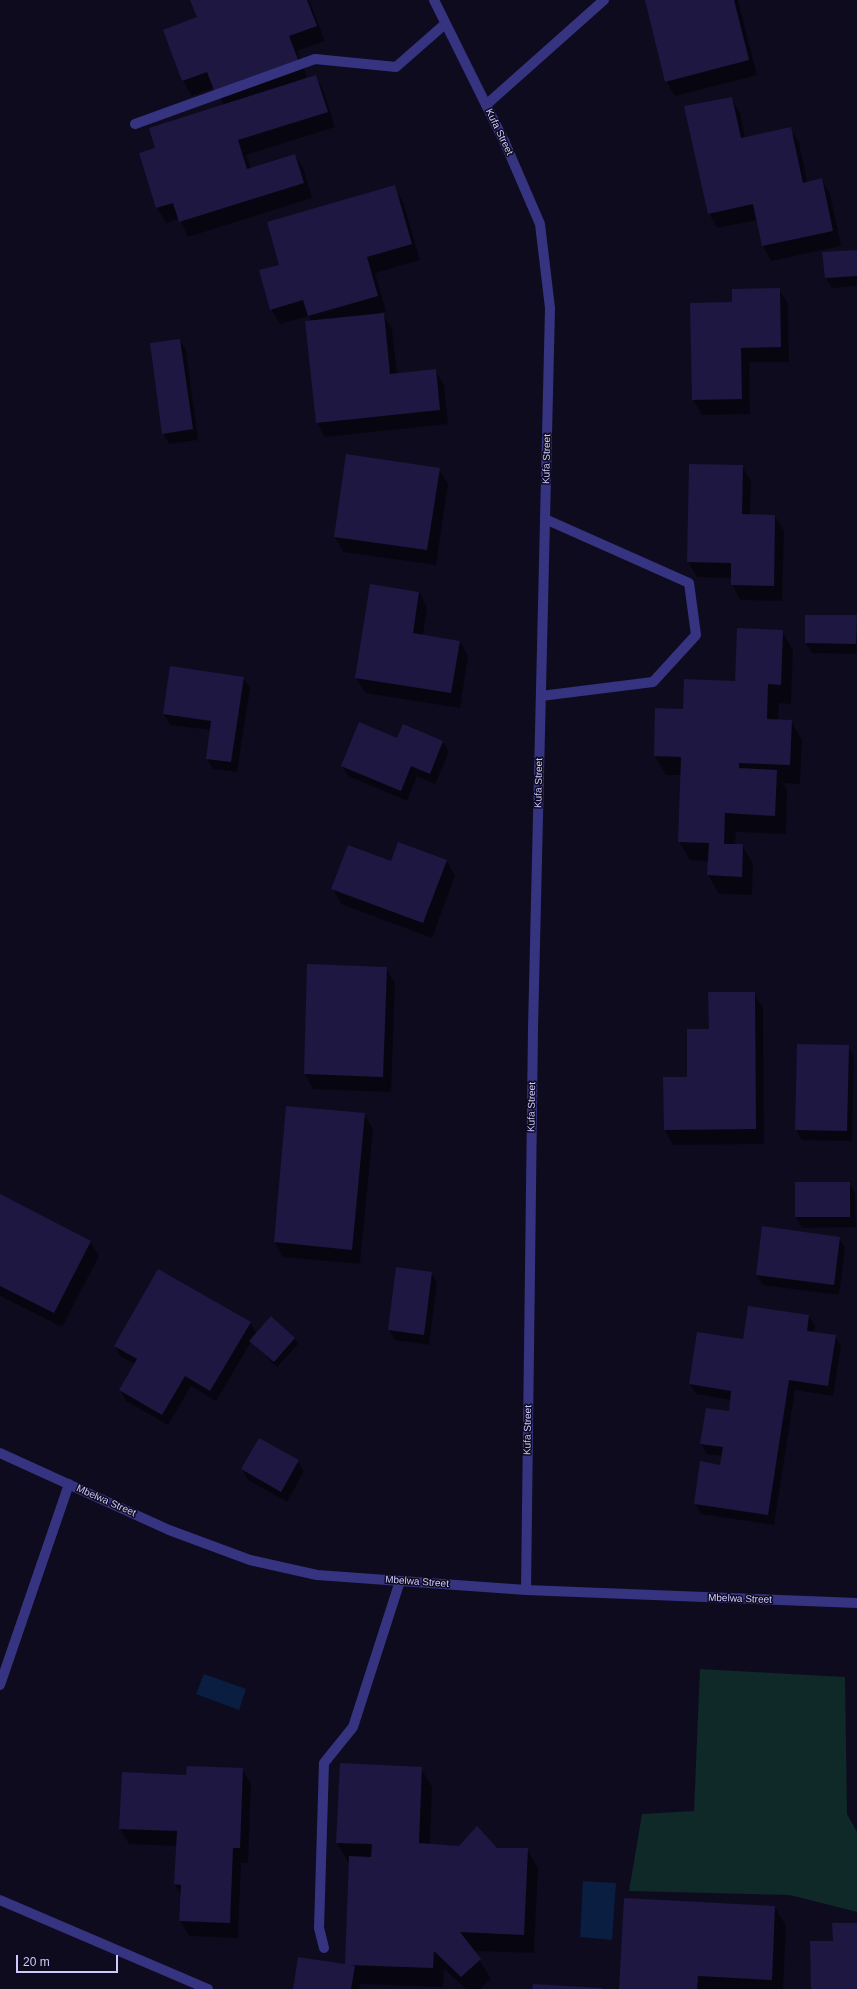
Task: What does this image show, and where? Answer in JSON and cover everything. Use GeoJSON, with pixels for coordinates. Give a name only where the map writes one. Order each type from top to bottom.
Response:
{"type":"FeatureCollection","features":[{"type":"Feature","properties":{"kind":"street","name":"Kufa Street"},"geometry":{"type":"LineString","coordinates":[[434,0],[505,142],[540,224],[550,308],[533,1028],[526,1590]]}},
{"type":"Feature","properties":{"kind":"street"},"geometry":{"type":"LineString","coordinates":[[486,105],[604,0]]}},
{"type":"Feature","properties":{"kind":"street"},"geometry":{"type":"LineString","coordinates":[[135,124],[314,59],[396,67],[445,24]]}},
{"type":"Feature","properties":{"kind":"street"},"geometry":{"type":"LineString","coordinates":[[541,696],[653,682],[696,636],[689,583],[545,519]]}},
{"type":"Feature","properties":{"kind":"street","name":"Mbelwa Street"},"geometry":{"type":"LineString","coordinates":[[0,1453],[169,1530],[250,1560],[317,1575],[526,1590],[857,1604]]}},
{"type":"Feature","properties":{"kind":"street"},"geometry":{"type":"LineString","coordinates":[[0,1685],[69,1484]]}},
{"type":"Feature","properties":{"kind":"street"},"geometry":{"type":"LineString","coordinates":[[324,1948],[319,1928],[324,1763],[353,1727],[400,1581]]}},
{"type":"Feature","properties":{"kind":"street"},"geometry":{"type":"LineString","coordinates":[[0,1900],[208,1989]]}},
{"type":"Feature","properties":{"kind":"green space"},"geometry":{"type":"Polygon","coordinates":[[[700,1669],[845,1677],[847,1814],[857,1832],[857,1912],[790,1895],[629,1891],[642,1814],[694,1811],[700,1669]]]}},
{"type":"Feature","properties":{"kind":"water"},"geometry":{"type":"Polygon","coordinates":[[[204,1674],[246,1689],[239,1710],[196,1694],[204,1674]]]}},
{"type":"Feature","properties":{"kind":"water"},"geometry":{"type":"Polygon","coordinates":[[[583,1881],[616,1883],[612,1940],[580,1937],[583,1881]]]}},
{"type":"Feature","properties":{"kind":"building"},"geometry":{"type":"Polygon","coordinates":[[[190,0],[307,0],[317,26],[289,36],[299,62],[215,93],[207,72],[182,81],[163,30],[197,17],[190,0]]]}},
{"type":"Feature","properties":{"kind":"building"},"geometry":{"type":"Polygon","coordinates":[[[645,0],[734,0],[749,60],[665,82],[645,0]]]}},
{"type":"Feature","properties":{"kind":"building"},"geometry":{"type":"Polygon","coordinates":[[[316,75],[328,112],[238,140],[247,169],[295,154],[304,183],[179,222],[173,203],[156,208],[139,153],[155,148],[149,128],[316,75]]]}},
{"type":"Feature","properties":{"kind":"building"},"geometry":{"type":"Polygon","coordinates":[[[732,97],[741,138],[791,127],[803,183],[822,178],[833,231],[762,246],[753,204],[708,214],[684,106],[732,97]]]}},
{"type":"Feature","properties":{"kind":"building"},"geometry":{"type":"Polygon","coordinates":[[[395,185],[412,244],[367,257],[378,296],[308,316],[303,300],[270,310],[259,270],[279,265],[267,222],[395,185]]]}},
{"type":"Feature","properties":{"kind":"building"},"geometry":{"type":"Polygon","coordinates":[[[857,250],[857,276],[825,278],[822,252],[857,250]]]}},
{"type":"Feature","properties":{"kind":"building"},"geometry":{"type":"Polygon","coordinates":[[[780,288],[781,347],[741,348],[742,399],[692,400],[690,303],[732,302],[732,289],[780,288]]]}},
{"type":"Feature","properties":{"kind":"building"},"geometry":{"type":"Polygon","coordinates":[[[384,313],[390,374],[436,369],[440,410],[316,423],[305,321],[384,313]]]}},
{"type":"Feature","properties":{"kind":"building"},"geometry":{"type":"Polygon","coordinates":[[[180,339],[193,429],[162,434],[150,343],[180,339]]]}},
{"type":"Feature","properties":{"kind":"building"},"geometry":{"type":"Polygon","coordinates":[[[346,454],[440,468],[427,550],[334,537],[346,454]]]}},
{"type":"Feature","properties":{"kind":"building"},"geometry":{"type":"Polygon","coordinates":[[[689,464],[743,465],[742,514],[775,515],[774,586],[731,585],[731,563],[687,562],[689,464]]]}},
{"type":"Feature","properties":{"kind":"building"},"geometry":{"type":"Polygon","coordinates":[[[370,584],[419,592],[413,633],[460,641],[451,693],[355,678],[370,584]]]}},
{"type":"Feature","properties":{"kind":"building"},"geometry":{"type":"Polygon","coordinates":[[[805,615],[857,615],[856,644],[805,643],[805,615]]]}},
{"type":"Feature","properties":{"kind":"building"},"geometry":{"type":"Polygon","coordinates":[[[737,628],[783,630],[781,685],[768,684],[767,719],[792,720],[790,765],[739,763],[739,768],[777,770],[775,816],[725,813],[724,844],[743,844],[742,877],[707,875],[709,843],[678,842],[681,757],[654,756],[655,708],[683,709],[684,679],[735,681],[737,628]]]}},
{"type":"Feature","properties":{"kind":"building"},"geometry":{"type":"Polygon","coordinates":[[[170,666],[244,677],[231,762],[206,759],[211,721],[163,714],[170,666]]]}},
{"type":"Feature","properties":{"kind":"building"},"geometry":{"type":"Polygon","coordinates":[[[359,722],[397,738],[403,724],[443,741],[430,774],[411,766],[401,791],[341,766],[359,722]]]}},
{"type":"Feature","properties":{"kind":"building"},"geometry":{"type":"Polygon","coordinates":[[[398,842],[447,860],[423,923],[331,889],[348,845],[391,861],[398,842]]]}},
{"type":"Feature","properties":{"kind":"building"},"geometry":{"type":"Polygon","coordinates":[[[307,964],[387,967],[383,1077],[304,1074],[307,964]]]}},
{"type":"Feature","properties":{"kind":"building"},"geometry":{"type":"Polygon","coordinates":[[[708,992],[755,992],[756,1129],[664,1130],[663,1077],[687,1077],[687,1029],[709,1029],[708,992]]]}},
{"type":"Feature","properties":{"kind":"building"},"geometry":{"type":"Polygon","coordinates":[[[797,1044],[849,1045],[847,1131],[795,1130],[797,1044]]]}},
{"type":"Feature","properties":{"kind":"building"},"geometry":{"type":"Polygon","coordinates":[[[286,1106],[365,1113],[352,1250],[274,1242],[286,1106]]]}},
{"type":"Feature","properties":{"kind":"building"},"geometry":{"type":"Polygon","coordinates":[[[795,1182],[850,1182],[850,1217],[795,1217],[795,1182]]]}},
{"type":"Feature","properties":{"kind":"building"},"geometry":{"type":"Polygon","coordinates":[[[0,1194],[91,1241],[54,1313],[0,1286],[0,1194]]]}},
{"type":"Feature","properties":{"kind":"building"},"geometry":{"type":"Polygon","coordinates":[[[762,1226],[840,1237],[834,1285],[756,1275],[762,1226]]]}},
{"type":"Feature","properties":{"kind":"building"},"geometry":{"type":"Polygon","coordinates":[[[396,1267],[432,1272],[424,1335],[388,1330],[396,1267]]]}},
{"type":"Feature","properties":{"kind":"building"},"geometry":{"type":"Polygon","coordinates":[[[158,1269],[251,1322],[210,1391],[185,1376],[162,1415],[119,1390],[137,1359],[114,1346],[158,1269]]]}},
{"type":"Feature","properties":{"kind":"building"},"geometry":{"type":"Polygon","coordinates":[[[748,1306],[809,1315],[807,1331],[836,1335],[828,1386],[789,1380],[768,1515],[694,1504],[700,1461],[720,1465],[723,1447],[700,1444],[706,1408],[729,1411],[731,1391],[689,1384],[697,1332],[743,1339],[748,1306]]]}},
{"type":"Feature","properties":{"kind":"building"},"geometry":{"type":"Polygon","coordinates":[[[271,1316],[295,1338],[274,1362],[249,1341],[271,1316]]]}},
{"type":"Feature","properties":{"kind":"building"},"geometry":{"type":"Polygon","coordinates":[[[259,1438],[299,1460],[281,1492],[241,1469],[259,1438]]]}},
{"type":"Feature","properties":{"kind":"building"},"geometry":{"type":"Polygon","coordinates":[[[340,1763],[422,1767],[419,1843],[459,1846],[477,1826],[497,1848],[528,1848],[524,1935],[460,1932],[481,1959],[461,1977],[434,1951],[433,1968],[350,1965],[355,1966],[351,1989],[293,1989],[298,1957],[345,1964],[349,1856],[371,1857],[372,1844],[336,1843],[340,1763]]]}},
{"type":"Feature","properties":{"kind":"building"},"geometry":{"type":"Polygon","coordinates":[[[187,1766],[243,1768],[240,1848],[233,1848],[230,1923],[179,1921],[181,1885],[174,1884],[177,1831],[119,1829],[122,1772],[186,1775],[187,1766]]]}},
{"type":"Feature","properties":{"kind":"building"},"geometry":{"type":"Polygon","coordinates":[[[624,1898],[775,1906],[772,1980],[698,1976],[697,1989],[619,1989],[624,1898]]]}},
{"type":"Feature","properties":{"kind":"building"},"geometry":{"type":"Polygon","coordinates":[[[832,1923],[857,1923],[857,1989],[811,1989],[810,1941],[833,1941],[832,1923]]]}},
{"type":"Feature","properties":{"kind":"building"},"geometry":{"type":"Polygon","coordinates":[[[533,1984],[602,1988],[602,1989],[532,1989],[533,1984]]]}}]}
